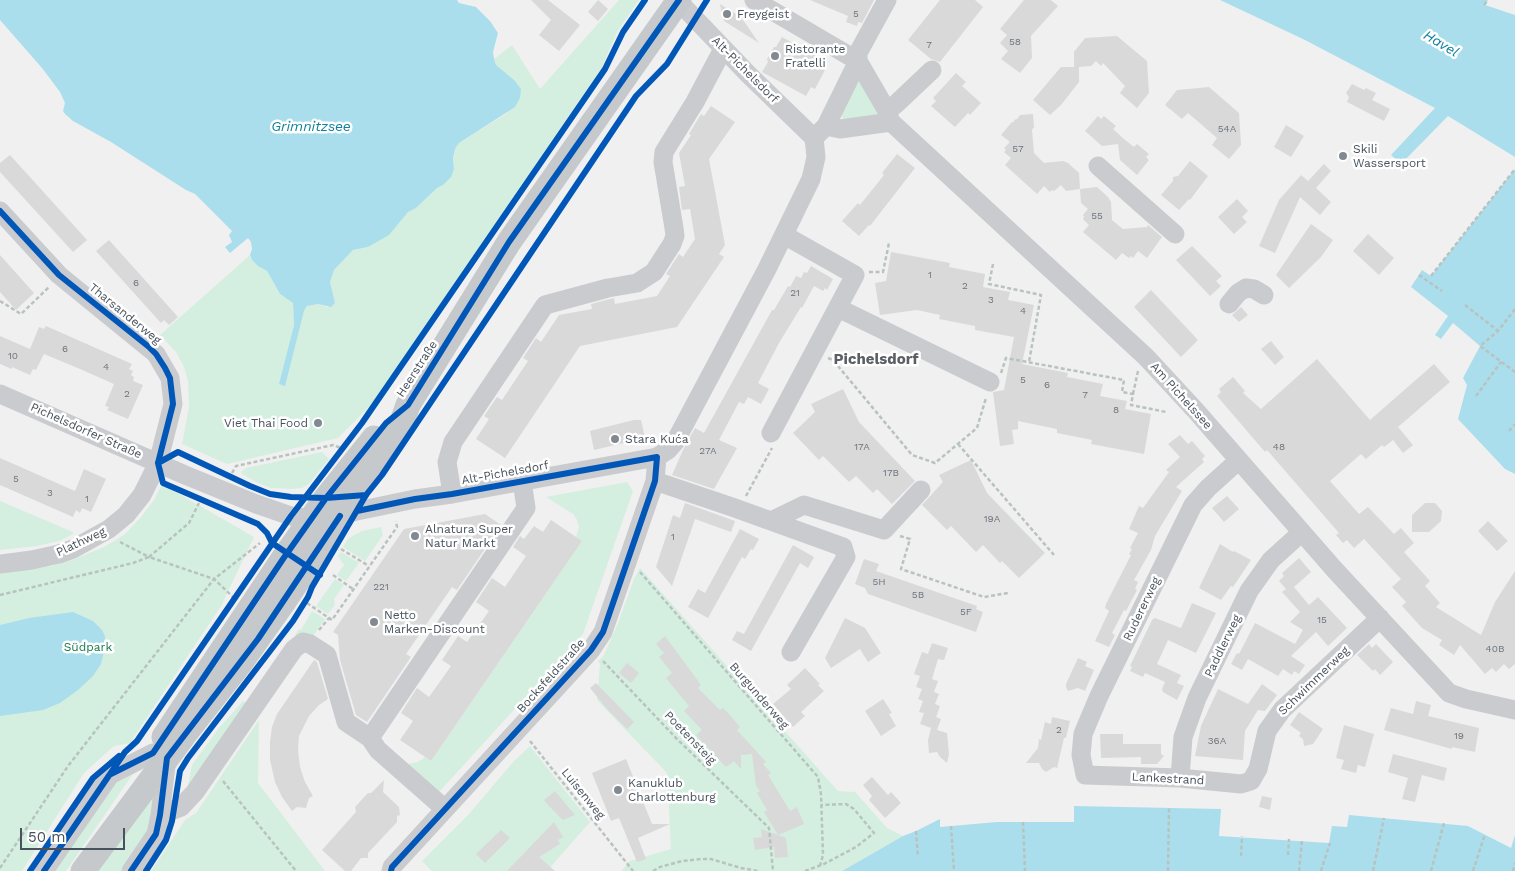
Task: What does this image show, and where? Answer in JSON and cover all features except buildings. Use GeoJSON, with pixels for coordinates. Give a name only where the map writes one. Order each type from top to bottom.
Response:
{"type":"FeatureCollection","features":[{"type":"Feature","properties":{"kind":"main road","name":"Heerstraße"},"geometry":{"type":"LineString","coordinates":[[160,755],[258,639],[401,425],[408,405],[509,242],[678,1]]}},
{"type":"Feature","properties":{"kind":"main road","name":"Heerstraße"},"geometry":{"type":"LineString","coordinates":[[90,861],[312,519],[386,423],[408,405]]}},
{"type":"Feature","properties":{"kind":"street"},"geometry":{"type":"LineString","coordinates":[[754,0],[858,61]]}},
{"type":"Feature","properties":{"kind":"street"},"geometry":{"type":"LineString","coordinates":[[657,457],[668,450],[678,436],[784,235],[811,179],[820,132],[858,61],[858,53],[886,0]]}},
{"type":"Feature","properties":{"kind":"street","name":"Alt-Pichelsdorf"},"geometry":{"type":"LineString","coordinates":[[678,1],[723,49],[820,132]]}},
{"type":"Feature","properties":{"kind":"street"},"geometry":{"type":"LineString","coordinates":[[452,494],[447,462],[452,442],[545,305],[608,288],[638,283],[654,272],[672,244],[674,228],[663,162],[664,152],[723,49]]}},
{"type":"Feature","properties":{"kind":"street","name":"Am Pichelssee"},"geometry":{"type":"LineString","coordinates":[[858,61],[889,116],[1146,357],[1449,693],[1466,699],[1515,710]]}},
{"type":"Feature","properties":{"kind":"street"},"geometry":{"type":"LineString","coordinates":[[820,132],[840,129],[889,116],[896,104],[932,70]]}},
{"type":"Feature","properties":{"kind":"street"},"geometry":{"type":"LineString","coordinates":[[1098,166],[1175,234]]}},
{"type":"Feature","properties":{"kind":"street","name":"Tharsanderweg"},"geometry":{"type":"LineString","coordinates":[[0,210],[59,275],[149,347],[165,368],[170,378],[173,404],[158,463]]}},
{"type":"Feature","properties":{"kind":"street"},"geometry":{"type":"LineString","coordinates":[[771,433],[855,275],[784,235]]}},
{"type":"Feature","properties":{"kind":"street"},"geometry":{"type":"LineString","coordinates":[[1229,304],[1238,293],[1246,288],[1254,289],[1264,295]]}},
{"type":"Feature","properties":{"kind":"street"},"geometry":{"type":"LineString","coordinates":[[838,308],[990,382]]}},
{"type":"Feature","properties":{"kind":"street","name":"Pichelsdorfer Straße"},"geometry":{"type":"LineString","coordinates":[[0,394],[272,510],[291,516],[312,519]]}},
{"type":"Feature","properties":{"kind":"street","name":"Alt-Pichelsdorf"},"geometry":{"type":"LineString","coordinates":[[312,519],[340,516],[408,500],[452,494],[657,457]]}},
{"type":"Feature","properties":{"kind":"street","name":"Bocksfeldstraße"},"geometry":{"type":"LineString","coordinates":[[391,871],[392,867],[591,650],[603,632],[655,482],[657,457]]}},
{"type":"Feature","properties":{"kind":"street","name":"Rudererweg"},"geometry":{"type":"LineString","coordinates":[[1084,775],[1080,755],[1083,734],[1099,696],[1193,505],[1208,488],[1239,460]]}},
{"type":"Feature","properties":{"kind":"street","name":"Plathweg"},"geometry":{"type":"LineString","coordinates":[[0,564],[59,554],[109,530],[126,515],[142,495],[158,463]]}},
{"type":"Feature","properties":{"kind":"street"},"geometry":{"type":"LineString","coordinates":[[370,738],[526,508],[522,481]]}},
{"type":"Feature","properties":{"kind":"street"},"geometry":{"type":"LineString","coordinates":[[655,482],[732,506],[844,547],[846,557],[791,652]]}},
{"type":"Feature","properties":{"kind":"street"},"geometry":{"type":"LineString","coordinates":[[770,521],[804,505],[884,530],[921,490]]}},
{"type":"Feature","properties":{"kind":"street","name":"Paddlerweg"},"geometry":{"type":"LineString","coordinates":[[1180,778],[1183,737],[1197,698],[1249,591],[1271,560],[1302,532]]}},
{"type":"Feature","properties":{"kind":"street","name":"Schwimmerweg"},"geometry":{"type":"LineString","coordinates":[[1251,781],[1258,769],[1267,731],[1282,710],[1380,618]]}},
{"type":"Feature","properties":{"kind":"street"},"geometry":{"type":"LineString","coordinates":[[160,815],[181,807],[195,792],[294,649],[304,642],[327,655],[346,722],[370,738],[378,750],[445,809]]}},
{"type":"Feature","properties":{"kind":"street","name":"Heerstraße"},"geometry":{"type":"LineString","coordinates":[[44,871],[110,775],[160,755],[160,815],[156,834],[131,871]]}},
{"type":"Feature","properties":{"kind":"street","name":"Lankestrand"},"geometry":{"type":"LineString","coordinates":[[1084,775],[1180,778],[1241,784],[1251,781]]}},
{"type":"Feature","properties":{"kind":"path"},"geometry":{"type":"LineString","coordinates":[[1484,5],[1488,0]]}},
{"type":"Feature","properties":{"kind":"path"},"geometry":{"type":"LineString","coordinates":[[1430,276],[1515,169]]}},
{"type":"Feature","properties":{"kind":"path"},"geometry":{"type":"LineString","coordinates":[[993,264],[989,284],[1041,295],[1029,362]]}},
{"type":"Feature","properties":{"kind":"path"},"geometry":{"type":"LineString","coordinates":[[1420,275],[1442,291]]}},
{"type":"Feature","properties":{"kind":"path"},"geometry":{"type":"LineString","coordinates":[[0,301],[21,314],[51,285]]}},
{"type":"Feature","properties":{"kind":"path"},"geometry":{"type":"LineString","coordinates":[[1465,305],[1498,331]]}},
{"type":"Feature","properties":{"kind":"path"},"geometry":{"type":"LineString","coordinates":[[1515,309],[1498,331],[1480,346],[1515,372]]}},
{"type":"Feature","properties":{"kind":"path"},"geometry":{"type":"LineString","coordinates":[[825,357],[833,360],[912,455],[935,463],[977,428],[990,382],[1002,371],[1006,358],[1124,380],[1122,392],[1133,394]]}},
{"type":"Feature","properties":{"kind":"path"},"geometry":{"type":"LineString","coordinates":[[1146,357],[1139,364],[1131,405],[1166,412]]}},
{"type":"Feature","properties":{"kind":"path"},"geometry":{"type":"LineString","coordinates":[[1476,396],[1501,362]]}},
{"type":"Feature","properties":{"kind":"path"},"geometry":{"type":"LineString","coordinates":[[1509,431],[1515,424]]}},
{"type":"Feature","properties":{"kind":"path"},"geometry":{"type":"LineString","coordinates":[[958,444],[1054,556]]}},
{"type":"Feature","properties":{"kind":"path"},"geometry":{"type":"LineString","coordinates":[[223,474],[232,475],[236,466],[334,445],[342,449]]}},
{"type":"Feature","properties":{"kind":"path"},"geometry":{"type":"LineString","coordinates":[[0,596],[133,563],[149,557],[189,523],[198,501],[206,502]]}},
{"type":"Feature","properties":{"kind":"path"},"geometry":{"type":"LineString","coordinates":[[302,609],[305,600],[332,620],[397,527],[396,521]]}},
{"type":"Feature","properties":{"kind":"path"},"geometry":{"type":"LineString","coordinates":[[109,530],[115,538],[126,546],[149,557],[214,579],[237,601]]}},
{"type":"Feature","properties":{"kind":"path"},"geometry":{"type":"LineString","coordinates":[[884,530],[910,539],[901,569],[984,597],[1008,593]]}},
{"type":"Feature","properties":{"kind":"path"},"geometry":{"type":"LineString","coordinates":[[339,541],[337,549],[369,566]]}},
{"type":"Feature","properties":{"kind":"path"},"geometry":{"type":"LineString","coordinates":[[0,868],[68,766],[214,579],[260,543]]}},
{"type":"Feature","properties":{"kind":"path"},"geometry":{"type":"LineString","coordinates":[[333,575],[353,589]]}},
{"type":"Feature","properties":{"kind":"path"},"geometry":{"type":"LineString","coordinates":[[209,772],[225,783],[296,871]]}},
{"type":"Feature","properties":{"kind":"path"},"geometry":{"type":"LineString","coordinates":[[805,871],[820,866],[856,848],[874,833],[854,809],[846,804],[821,805]]}},
{"type":"Feature","properties":{"kind":"path"},"geometry":{"type":"LineString","coordinates":[[1168,871],[1169,808]]}},
{"type":"Feature","properties":{"kind":"path"},"geometry":{"type":"LineString","coordinates":[[1373,871],[1384,818]]}},
{"type":"Feature","properties":{"kind":"path"},"geometry":{"type":"LineString","coordinates":[[1023,822],[1025,871]]}},
{"type":"Feature","properties":{"kind":"path"},"geometry":{"type":"LineString","coordinates":[[1430,871],[1444,823]]}},
{"type":"Feature","properties":{"kind":"path"},"geometry":{"type":"LineString","coordinates":[[951,826],[954,871]]}},
{"type":"Feature","properties":{"kind":"path"},"geometry":{"type":"LineString","coordinates":[[916,831],[918,857]]}},
{"type":"Feature","properties":{"kind":"path"},"geometry":{"type":"LineString","coordinates":[[1473,871],[1484,834]]}},
{"type":"Feature","properties":{"kind":"path"},"geometry":{"type":"LineString","coordinates":[[1241,856],[1242,836]]}},
{"type":"Feature","properties":{"kind":"path"},"geometry":{"type":"LineString","coordinates":[[1288,855],[1289,839]]}},
{"type":"Feature","properties":{"kind":"path"},"geometry":{"type":"LineString","coordinates":[[1299,870],[1302,840]]}},
{"type":"Feature","properties":{"kind":"path"},"geometry":{"type":"LineString","coordinates":[[1321,871],[1330,843]]}},
{"type":"Feature","properties":{"kind":"path"},"geometry":{"type":"LineString","coordinates":[[653,871],[682,861],[701,860],[711,860],[758,871]]}},
{"type":"Feature","properties":{"kind":"path"},"geometry":{"type":"LineString","coordinates":[[1513,871],[1515,863]]}},
{"type":"Feature","properties":{"kind":"green space"},"geometry":{"type":"Polygon","coordinates":[[[619,0],[639,0],[617,32],[602,67],[373,403],[338,438],[227,464],[182,444],[189,407],[188,381],[184,367],[176,352],[160,335],[250,255],[258,266],[267,271],[280,294],[293,303],[294,325],[280,384],[307,306],[318,304],[327,307],[335,303],[330,282],[334,270],[353,250],[368,247],[408,212],[416,208],[437,188],[443,185],[454,169],[453,158],[459,143],[507,113],[514,80],[496,65],[494,59],[512,45],[540,89],[619,0]]]}},
{"type":"Feature","properties":{"kind":"green space"},"geometry":{"type":"Polygon","coordinates":[[[861,81],[881,109],[875,117],[843,119],[841,114],[857,82],[861,81]]]}},
{"type":"Feature","properties":{"kind":"green space"},"geometry":{"type":"Polygon","coordinates":[[[322,452],[329,459],[309,484],[302,488],[271,488],[258,483],[241,472],[246,468],[322,452]]]}},
{"type":"Feature","properties":{"kind":"green space"},"geometry":{"type":"Polygon","coordinates":[[[627,482],[633,491],[583,634],[439,792],[408,764],[418,762],[425,757],[431,761],[582,541],[576,537],[579,527],[573,514],[546,497],[627,482]]]}},
{"type":"Feature","properties":{"kind":"green space","name":"Südpark"},"geometry":{"type":"Polygon","coordinates":[[[162,484],[254,537],[221,606],[130,743],[114,746],[84,773],[22,871],[0,871],[0,573],[52,566],[106,546],[125,534],[141,517],[154,500],[162,484]]]}},
{"type":"Feature","properties":{"kind":"green space"},"geometry":{"type":"Polygon","coordinates":[[[0,501],[73,532],[73,534],[59,541],[37,546],[0,550],[0,501]]]}},
{"type":"Feature","properties":{"kind":"green space"},"geometry":{"type":"Polygon","coordinates":[[[381,527],[383,535],[365,561],[343,547],[349,538],[362,531],[381,527]]]}},
{"type":"Feature","properties":{"kind":"green space"},"geometry":{"type":"Polygon","coordinates":[[[341,552],[359,563],[346,581],[337,575],[344,565],[338,556],[341,552]]]}},
{"type":"Feature","properties":{"kind":"green space"},"geometry":{"type":"Polygon","coordinates":[[[640,568],[838,791],[855,792],[887,828],[903,836],[842,871],[621,871],[630,861],[671,849],[667,773],[597,700],[600,664],[598,661],[604,655],[640,568]]]}},
{"type":"Feature","properties":{"kind":"green space"},"geometry":{"type":"Polygon","coordinates":[[[335,579],[344,585],[334,599],[335,605],[328,614],[316,606],[335,579]]]}},
{"type":"Feature","properties":{"kind":"green space"},"geometry":{"type":"Polygon","coordinates":[[[312,611],[325,619],[313,636],[295,635],[299,629],[301,630],[312,611]]]}},
{"type":"Feature","properties":{"kind":"green space"},"geometry":{"type":"Polygon","coordinates":[[[243,701],[251,705],[185,799],[192,765],[219,728],[243,701]]]}},
{"type":"Feature","properties":{"kind":"green space"},"geometry":{"type":"Polygon","coordinates":[[[259,720],[258,783],[325,871],[151,871],[185,820],[196,813],[259,720]]]}},
{"type":"Feature","properties":{"kind":"green space"},"geometry":{"type":"Polygon","coordinates":[[[530,746],[590,822],[547,871],[432,871],[422,861],[469,814],[514,761],[530,746]]]}},
{"type":"Feature","properties":{"kind":"green space"},"geometry":{"type":"Polygon","coordinates":[[[133,774],[66,871],[52,871],[111,785],[133,774]]]}},
{"type":"Feature","properties":{"kind":"green space"},"geometry":{"type":"Polygon","coordinates":[[[153,795],[152,831],[124,871],[97,871],[153,795]]]}},
{"type":"Feature","properties":{"kind":"water","name":"Grimnitzsee"},"geometry":{"type":"Polygon","coordinates":[[[0,0],[457,0],[459,3],[476,7],[490,21],[498,33],[493,52],[496,65],[514,80],[521,89],[520,98],[515,107],[459,143],[455,149],[453,158],[454,169],[451,177],[416,208],[408,212],[389,235],[368,247],[353,250],[334,270],[330,282],[335,303],[331,307],[318,304],[307,306],[304,311],[285,386],[279,384],[294,325],[293,303],[280,294],[267,271],[252,260],[250,255],[252,249],[251,242],[248,238],[230,253],[225,247],[232,242],[229,235],[232,231],[195,194],[73,121],[65,114],[63,111],[65,103],[60,92],[42,68],[0,20],[0,0]]]}},
{"type":"Feature","properties":{"kind":"water","name":"Havel"},"geometry":{"type":"Polygon","coordinates":[[[1220,0],[1488,0],[1485,5],[1515,15],[1515,157],[1448,116],[1401,164],[1391,155],[1435,108],[1303,39],[1220,0]]]}},
{"type":"Feature","properties":{"kind":"water"},"geometry":{"type":"Polygon","coordinates":[[[1515,169],[1515,474],[1505,469],[1458,419],[1467,385],[1463,378],[1480,346],[1453,323],[1441,339],[1435,335],[1448,316],[1411,287],[1422,270],[1431,276],[1515,169]]]}},
{"type":"Feature","properties":{"kind":"water"},"geometry":{"type":"Polygon","coordinates":[[[73,612],[93,621],[105,636],[101,664],[93,676],[60,703],[43,710],[0,716],[0,625],[29,618],[73,612]]]}},
{"type":"Feature","properties":{"kind":"water"},"geometry":{"type":"Polygon","coordinates":[[[1074,806],[1221,809],[1219,836],[1329,843],[1332,826],[1347,827],[1349,815],[1468,826],[1511,848],[1515,835],[1515,871],[842,871],[903,836],[940,819],[940,827],[997,822],[1074,822],[1074,806]]]}},
{"type":"Feature","properties":{"kind":"cycle path"},"geometry":{"type":"LineString","coordinates":[[44,871],[125,752],[137,741],[291,516],[362,423],[605,69],[623,32],[645,0]]}},
{"type":"Feature","properties":{"kind":"cycle path"},"geometry":{"type":"LineString","coordinates":[[111,774],[153,753],[326,498],[386,423],[408,405],[509,242],[679,0]]}},
{"type":"Feature","properties":{"kind":"cycle path"},"geometry":{"type":"LineString","coordinates":[[146,871],[166,840],[172,821],[180,771],[188,758],[293,621],[366,495],[382,475],[636,96],[667,64],[707,0]]}},
{"type":"Feature","properties":{"kind":"cycle path"},"geometry":{"type":"LineString","coordinates":[[0,211],[59,275],[149,347],[165,368],[170,378],[173,404],[158,463],[163,483],[258,524],[267,533],[272,543],[320,575]]}},
{"type":"Feature","properties":{"kind":"cycle path"},"geometry":{"type":"LineString","coordinates":[[158,463],[178,452],[270,494],[326,498],[366,495]]}},
{"type":"Feature","properties":{"kind":"cycle path"},"geometry":{"type":"LineString","coordinates":[[357,511],[415,499],[657,457],[655,481],[603,632],[591,650],[392,867],[391,871]]}},
{"type":"Feature","properties":{"kind":"cycle path"},"geometry":{"type":"LineString","coordinates":[[131,871],[156,834],[167,758],[258,639],[340,516]]}},
{"type":"Feature","properties":{"kind":"cycle path"},"geometry":{"type":"LineString","coordinates":[[30,871],[93,778],[119,756]]}},
{"type":"Feature","properties":{"kind":"place","name":"Freygeist"},"geometry":{"type":"Point","coordinates":[727,14]}},
{"type":"Feature","properties":{"kind":"place","name":"Ristorante Fratelli"},"geometry":{"type":"Point","coordinates":[775,56]}},
{"type":"Feature","properties":{"kind":"place","name":"Skili Wassersport"},"geometry":{"type":"Point","coordinates":[1343,156]}},
{"type":"Feature","properties":{"kind":"place","name":"Viet Thai Food"},"geometry":{"type":"Point","coordinates":[318,423]}},
{"type":"Feature","properties":{"kind":"place","name":"Stara Kuća"},"geometry":{"type":"Point","coordinates":[615,439]}},
{"type":"Feature","properties":{"kind":"place","name":"Alnatura Super Natur Markt"},"geometry":{"type":"Point","coordinates":[415,536]}},
{"type":"Feature","properties":{"kind":"place","name":"Netto Marken-Discount"},"geometry":{"type":"Point","coordinates":[374,622]}},
{"type":"Feature","properties":{"kind":"place","name":"Kanuklub Charlottenburg"},"geometry":{"type":"Point","coordinates":[618,790]}},
{"type":"Feature","properties":{"kind":"district","name":"Pichelsdorf"},"geometry":{"type":"Point","coordinates":[876,360]}}]}
